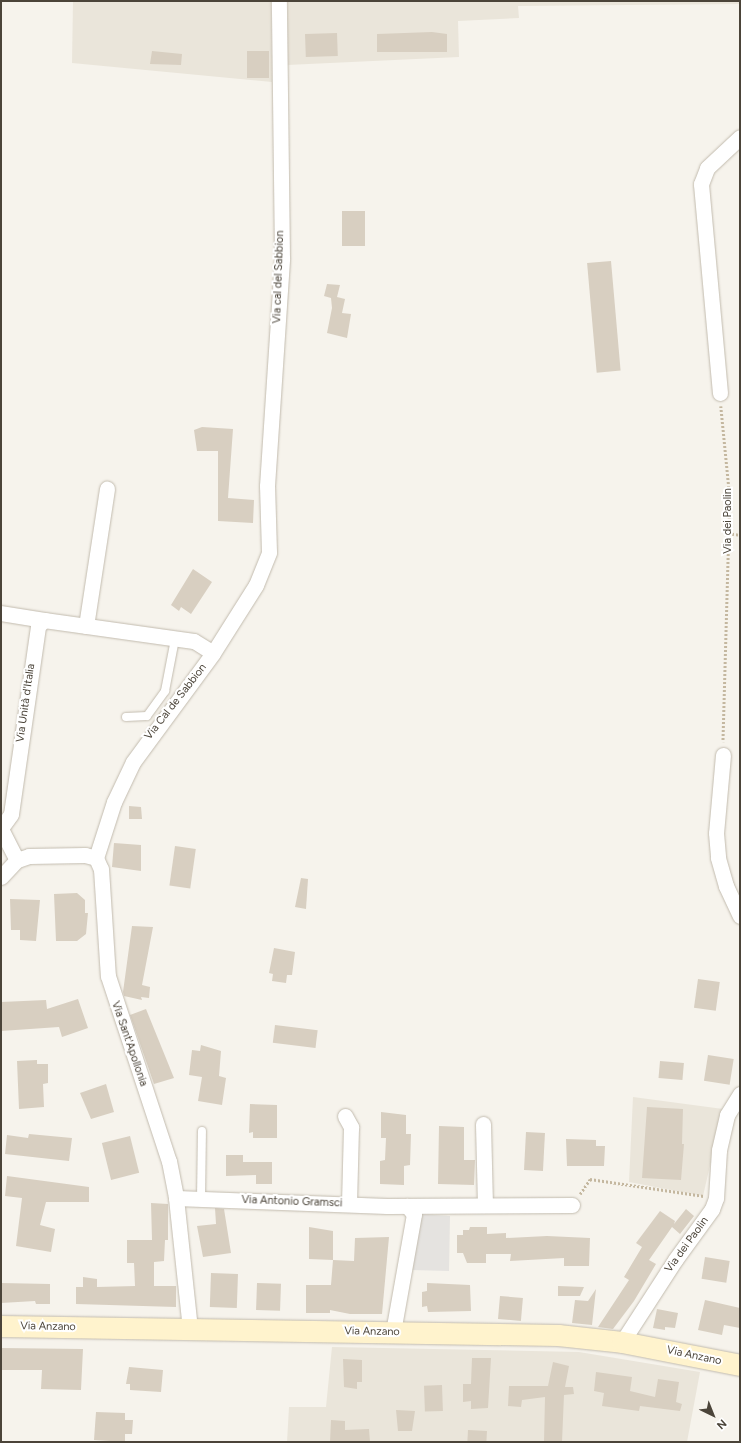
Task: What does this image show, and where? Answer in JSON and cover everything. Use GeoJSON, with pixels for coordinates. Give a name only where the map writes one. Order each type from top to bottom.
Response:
{"type":"FeatureCollection","features":[{"type":"Feature","properties":{"kind":"main road","name":"Via Anzano"},"geometry":{"type":"LineString","coordinates":[[1,1326],[558,1335],[622,1342],[740,1365]]}},
{"type":"Feature","properties":{"kind":"street","name":"Via cal del Sabbion"},"geometry":{"type":"LineString","coordinates":[[269,552],[267,486],[282,258],[279,1]]}},
{"type":"Feature","properties":{"kind":"street"},"geometry":{"type":"LineString","coordinates":[[720,393],[701,184],[707,168],[740,137]]}},
{"type":"Feature","properties":{"kind":"street"},"geometry":{"type":"LineString","coordinates":[[86,626],[107,489]]}},
{"type":"Feature","properties":{"kind":"street","name":"Via Cal de Sabbion"},"geometry":{"type":"LineString","coordinates":[[96,858],[114,802],[133,762],[213,653],[256,585],[269,552]]}},
{"type":"Feature","properties":{"kind":"street"},"geometry":{"type":"LineString","coordinates":[[1,613],[194,642],[213,653]]}},
{"type":"Feature","properties":{"kind":"street","name":"Via Unità d'Italia"},"geometry":{"type":"LineString","coordinates":[[1,829],[10,814],[38,626],[44,620]]}},
{"type":"Feature","properties":{"kind":"street"},"geometry":{"type":"LineString","coordinates":[[723,755],[716,833],[718,858],[726,886],[740,916]]}},
{"type":"Feature","properties":{"kind":"street"},"geometry":{"type":"LineString","coordinates":[[1,829],[17,860]]}},
{"type":"Feature","properties":{"kind":"street"},"geometry":{"type":"LineString","coordinates":[[1,876],[17,860],[45,855],[96,858]]}},
{"type":"Feature","properties":{"kind":"street","name":"Via Sant'Apollonia"},"geometry":{"type":"LineString","coordinates":[[96,858],[101,869],[104,893],[108,976],[113,999],[162,1137],[176,1198],[190,1329]]}},
{"type":"Feature","properties":{"kind":"street","name":"Via dei Paolin"},"geometry":{"type":"LineString","coordinates":[[622,1342],[675,1260],[707,1220],[716,1198],[721,1143],[727,1115],[740,1094]]}},
{"type":"Feature","properties":{"kind":"street"},"geometry":{"type":"LineString","coordinates":[[345,1116],[351,1127],[349,1204]]}},
{"type":"Feature","properties":{"kind":"street"},"geometry":{"type":"LineString","coordinates":[[483,1124],[485,1205]]}},
{"type":"Feature","properties":{"kind":"street","name":"Via Antonio Gramsci"},"geometry":{"type":"LineString","coordinates":[[176,1198],[407,1206],[572,1205]]}},
{"type":"Feature","properties":{"kind":"street"},"geometry":{"type":"LineString","coordinates":[[393,1332],[414,1214],[407,1206]]}},
{"type":"Feature","properties":{"kind":"lane"},"geometry":{"type":"LineString","coordinates":[[126,717],[147,716],[165,691],[175,639]]}},
{"type":"Feature","properties":{"kind":"lane"},"geometry":{"type":"LineString","coordinates":[[201,1199],[202,1131]]}},
{"type":"Feature","properties":{"kind":"path","name":"Via dei Paolin"},"geometry":{"type":"LineString","coordinates":[[720,393],[730,498],[728,533],[728,630],[723,755]]}},
{"type":"Feature","properties":{"kind":"path"},"geometry":{"type":"LineString","coordinates":[[728,533],[740,535]]}},
{"type":"Feature","properties":{"kind":"path"},"geometry":{"type":"LineString","coordinates":[[572,1205],[590,1179],[716,1198]]}},
{"type":"Feature","properties":{"kind":"shaded area"},"geometry":{"type":"Polygon","coordinates":[[[73,1],[271,1],[272,82],[72,63],[73,1]]]}},
{"type":"Feature","properties":{"kind":"shaded area"},"geometry":{"type":"Polygon","coordinates":[[[288,1],[740,1],[740,4],[518,6],[519,18],[458,21],[459,57],[287,65],[288,1]]]}},
{"type":"Feature","properties":{"kind":"shaded area"},"geometry":{"type":"Polygon","coordinates":[[[633,1097],[723,1109],[703,1196],[629,1182],[633,1097]]]}},
{"type":"Feature","properties":{"kind":"shaded area"},"geometry":{"type":"Polygon","coordinates":[[[419,1214],[450,1216],[449,1271],[411,1270],[419,1214]]]}},
{"type":"Feature","properties":{"kind":"shaded area"},"geometry":{"type":"Polygon","coordinates":[[[332,1347],[579,1352],[700,1372],[687,1442],[287,1442],[289,1407],[326,1407],[332,1347]]]}},
{"type":"Feature","properties":{"kind":"building"},"geometry":{"type":"Polygon","coordinates":[[[432,32],[447,34],[447,52],[377,52],[377,34],[432,32]]]}},
{"type":"Feature","properties":{"kind":"building"},"geometry":{"type":"Polygon","coordinates":[[[337,33],[338,56],[306,57],[305,34],[337,33]]]}},
{"type":"Feature","properties":{"kind":"building"},"geometry":{"type":"Polygon","coordinates":[[[152,51],[182,54],[181,65],[150,64],[152,51]]]}},
{"type":"Feature","properties":{"kind":"building"},"geometry":{"type":"Polygon","coordinates":[[[247,51],[269,51],[269,78],[247,78],[247,51]]]}},
{"type":"Feature","properties":{"kind":"building"},"geometry":{"type":"Polygon","coordinates":[[[342,211],[365,211],[365,246],[342,246],[342,211]]]}},
{"type":"Feature","properties":{"kind":"building"},"geometry":{"type":"Polygon","coordinates":[[[611,261],[621,371],[597,373],[587,263],[611,261]]]}},
{"type":"Feature","properties":{"kind":"building"},"geometry":{"type":"Polygon","coordinates":[[[327,284],[340,285],[337,297],[345,299],[342,313],[351,314],[347,338],[327,333],[332,308],[331,298],[324,296],[327,284]]]}},
{"type":"Feature","properties":{"kind":"building"},"geometry":{"type":"Polygon","coordinates":[[[202,427],[233,429],[228,498],[254,500],[253,523],[218,521],[218,451],[197,451],[194,430],[202,427]]]}},
{"type":"Feature","properties":{"kind":"building"},"geometry":{"type":"Polygon","coordinates":[[[193,569],[212,582],[191,614],[181,607],[179,611],[171,605],[193,569]]]}},
{"type":"Feature","properties":{"kind":"building"},"geometry":{"type":"Polygon","coordinates":[[[129,806],[141,807],[142,819],[129,819],[129,806]]]}},
{"type":"Feature","properties":{"kind":"building"},"geometry":{"type":"Polygon","coordinates":[[[114,843],[141,845],[141,871],[112,867],[114,843]]]}},
{"type":"Feature","properties":{"kind":"building"},"geometry":{"type":"Polygon","coordinates":[[[175,846],[196,849],[190,889],[169,886],[175,846]]]}},
{"type":"Feature","properties":{"kind":"building"},"geometry":{"type":"Polygon","coordinates":[[[301,878],[308,879],[306,909],[295,907],[301,878]]]}},
{"type":"Feature","properties":{"kind":"building"},"geometry":{"type":"Polygon","coordinates":[[[77,893],[85,900],[85,913],[88,913],[86,934],[77,941],[56,941],[54,894],[77,893]]]}},
{"type":"Feature","properties":{"kind":"building"},"geometry":{"type":"Polygon","coordinates":[[[10,899],[40,900],[36,941],[20,940],[20,930],[11,930],[10,899]]]}},
{"type":"Feature","properties":{"kind":"building"},"geometry":{"type":"Polygon","coordinates":[[[132,926],[153,927],[142,985],[150,987],[149,998],[141,997],[142,1000],[124,996],[123,992],[132,926]]]}},
{"type":"Feature","properties":{"kind":"building"},"geometry":{"type":"Polygon","coordinates":[[[274,948],[295,952],[292,975],[287,975],[286,983],[272,981],[273,974],[269,973],[274,948]]]}},
{"type":"Feature","properties":{"kind":"building"},"geometry":{"type":"Polygon","coordinates":[[[698,979],[720,982],[716,1011],[694,1008],[698,979]]]}},
{"type":"Feature","properties":{"kind":"building"},"geometry":{"type":"Polygon","coordinates":[[[78,999],[88,1028],[62,1037],[59,1027],[1,1031],[1,1002],[46,1000],[47,1009],[78,999]]]}},
{"type":"Feature","properties":{"kind":"building"},"geometry":{"type":"Polygon","coordinates":[[[146,1009],[174,1078],[154,1084],[130,1015],[146,1009]]]}},
{"type":"Feature","properties":{"kind":"building"},"geometry":{"type":"Polygon","coordinates":[[[275,1025],[318,1030],[315,1048],[273,1043],[275,1025]]]}},
{"type":"Feature","properties":{"kind":"building"},"geometry":{"type":"Polygon","coordinates":[[[201,1045],[221,1051],[219,1076],[226,1078],[222,1105],[198,1101],[202,1077],[189,1075],[192,1050],[200,1051],[201,1045]]]}},
{"type":"Feature","properties":{"kind":"building"},"geometry":{"type":"Polygon","coordinates":[[[708,1055],[734,1059],[730,1085],[704,1081],[708,1055]]]}},
{"type":"Feature","properties":{"kind":"building"},"geometry":{"type":"Polygon","coordinates":[[[37,1060],[37,1064],[48,1064],[48,1083],[43,1084],[44,1107],[19,1109],[17,1061],[37,1060]]]}},
{"type":"Feature","properties":{"kind":"building"},"geometry":{"type":"Polygon","coordinates":[[[660,1061],[684,1063],[682,1080],[659,1078],[660,1061]]]}},
{"type":"Feature","properties":{"kind":"building"},"geometry":{"type":"Polygon","coordinates":[[[106,1084],[114,1112],[91,1119],[80,1093],[106,1084]]]}},
{"type":"Feature","properties":{"kind":"building"},"geometry":{"type":"Polygon","coordinates":[[[250,1104],[277,1105],[277,1138],[253,1138],[253,1132],[249,1133],[250,1104]]]}},
{"type":"Feature","properties":{"kind":"building"},"geometry":{"type":"Polygon","coordinates":[[[647,1107],[683,1109],[682,1144],[684,1144],[681,1180],[642,1178],[647,1107]]]}},
{"type":"Feature","properties":{"kind":"building"},"geometry":{"type":"Polygon","coordinates":[[[381,1112],[406,1115],[406,1134],[411,1134],[410,1165],[404,1166],[404,1185],[380,1184],[380,1161],[385,1160],[386,1138],[381,1138],[381,1112]]]}},
{"type":"Feature","properties":{"kind":"building"},"geometry":{"type":"Polygon","coordinates":[[[439,1126],[464,1127],[464,1160],[475,1160],[474,1185],[438,1184],[439,1126]]]}},
{"type":"Feature","properties":{"kind":"building"},"geometry":{"type":"Polygon","coordinates":[[[526,1132],[545,1133],[543,1171],[524,1170],[526,1132]]]}},
{"type":"Feature","properties":{"kind":"building"},"geometry":{"type":"Polygon","coordinates":[[[29,1134],[72,1138],[69,1161],[5,1154],[7,1135],[28,1138],[29,1134]]]}},
{"type":"Feature","properties":{"kind":"building"},"geometry":{"type":"Polygon","coordinates":[[[130,1136],[139,1173],[111,1180],[102,1143],[130,1136]]]}},
{"type":"Feature","properties":{"kind":"building"},"geometry":{"type":"Polygon","coordinates":[[[566,1139],[596,1140],[596,1146],[605,1146],[604,1166],[567,1166],[566,1139]]]}},
{"type":"Feature","properties":{"kind":"building"},"geometry":{"type":"Polygon","coordinates":[[[226,1155],[243,1155],[243,1162],[272,1162],[272,1184],[256,1184],[256,1175],[226,1176],[226,1155]]]}},
{"type":"Feature","properties":{"kind":"building"},"geometry":{"type":"Polygon","coordinates":[[[7,1176],[89,1187],[89,1202],[46,1202],[40,1225],[55,1229],[51,1252],[16,1246],[22,1198],[5,1196],[7,1176]]]}},
{"type":"Feature","properties":{"kind":"building"},"geometry":{"type":"Polygon","coordinates":[[[151,1203],[168,1204],[168,1240],[165,1240],[164,1261],[154,1262],[154,1286],[176,1286],[176,1307],[76,1304],[76,1287],[83,1287],[83,1277],[97,1279],[97,1287],[135,1286],[134,1263],[127,1263],[127,1240],[152,1240],[151,1203]]]}},
{"type":"Feature","properties":{"kind":"building"},"geometry":{"type":"Polygon","coordinates":[[[215,1208],[224,1209],[231,1253],[203,1257],[197,1226],[216,1224],[215,1208]]]}},
{"type":"Feature","properties":{"kind":"building"},"geometry":{"type":"Polygon","coordinates":[[[686,1209],[694,1216],[680,1234],[672,1227],[649,1260],[656,1264],[634,1301],[613,1329],[598,1327],[629,1280],[624,1277],[642,1247],[636,1243],[660,1211],[675,1221],[674,1224],[686,1209]]]}},
{"type":"Feature","properties":{"kind":"building"},"geometry":{"type":"Polygon","coordinates":[[[309,1227],[333,1231],[333,1260],[309,1259],[309,1227]]]}},
{"type":"Feature","properties":{"kind":"building"},"geometry":{"type":"Polygon","coordinates":[[[470,1227],[487,1227],[487,1234],[506,1233],[506,1238],[547,1236],[590,1238],[589,1266],[564,1266],[564,1258],[510,1261],[511,1254],[486,1254],[486,1263],[467,1263],[463,1253],[457,1253],[457,1235],[463,1235],[463,1230],[469,1230],[470,1227]]]}},
{"type":"Feature","properties":{"kind":"building"},"geometry":{"type":"Polygon","coordinates":[[[389,1237],[382,1314],[350,1314],[330,1310],[330,1313],[306,1313],[306,1285],[331,1285],[333,1260],[354,1261],[355,1238],[389,1237]]]}},
{"type":"Feature","properties":{"kind":"building"},"geometry":{"type":"Polygon","coordinates":[[[705,1257],[730,1261],[726,1283],[702,1279],[705,1257]]]}},
{"type":"Feature","properties":{"kind":"building"},"geometry":{"type":"Polygon","coordinates":[[[211,1273],[238,1274],[237,1308],[210,1307],[211,1273]]]}},
{"type":"Feature","properties":{"kind":"building"},"geometry":{"type":"Polygon","coordinates":[[[1,1283],[50,1284],[50,1304],[36,1304],[35,1301],[1,1303],[1,1283]]]}},
{"type":"Feature","properties":{"kind":"building"},"geometry":{"type":"Polygon","coordinates":[[[257,1283],[281,1284],[280,1311],[256,1310],[257,1283]]]}},
{"type":"Feature","properties":{"kind":"building"},"geometry":{"type":"Polygon","coordinates":[[[427,1283],[470,1285],[471,1311],[428,1312],[427,1306],[422,1307],[422,1292],[427,1291],[427,1283]]]}},
{"type":"Feature","properties":{"kind":"building"},"geometry":{"type":"Polygon","coordinates":[[[558,1286],[584,1287],[580,1296],[558,1296],[558,1286]]]}},
{"type":"Feature","properties":{"kind":"building"},"geometry":{"type":"Polygon","coordinates":[[[596,1289],[592,1325],[572,1323],[575,1300],[588,1301],[596,1289]]]}},
{"type":"Feature","properties":{"kind":"building"},"geometry":{"type":"Polygon","coordinates":[[[500,1296],[523,1298],[521,1321],[498,1319],[500,1296]]]}},
{"type":"Feature","properties":{"kind":"building"},"geometry":{"type":"Polygon","coordinates":[[[705,1300],[740,1308],[740,1328],[724,1325],[722,1335],[698,1330],[705,1300]]]}},
{"type":"Feature","properties":{"kind":"building"},"geometry":{"type":"Polygon","coordinates":[[[657,1309],[678,1313],[675,1328],[665,1327],[665,1330],[653,1328],[657,1309]]]}},
{"type":"Feature","properties":{"kind":"building"},"geometry":{"type":"Polygon","coordinates":[[[1,1348],[83,1349],[81,1390],[41,1389],[42,1370],[1,1370],[1,1348]]]}},
{"type":"Feature","properties":{"kind":"building"},"geometry":{"type":"Polygon","coordinates":[[[472,1358],[491,1358],[488,1408],[471,1409],[471,1401],[463,1402],[463,1384],[471,1384],[472,1358]]]}},
{"type":"Feature","properties":{"kind":"building"},"geometry":{"type":"Polygon","coordinates":[[[343,1359],[362,1360],[362,1382],[357,1382],[357,1389],[344,1387],[343,1359]]]}},
{"type":"Feature","properties":{"kind":"building"},"geometry":{"type":"Polygon","coordinates":[[[553,1362],[569,1366],[565,1387],[573,1387],[574,1394],[564,1395],[562,1442],[544,1442],[545,1397],[522,1400],[521,1407],[508,1406],[509,1386],[548,1386],[553,1362]]]}},
{"type":"Feature","properties":{"kind":"building"},"geometry":{"type":"Polygon","coordinates":[[[129,1367],[163,1370],[161,1392],[130,1390],[130,1384],[126,1384],[129,1367]]]}},
{"type":"Feature","properties":{"kind":"building"},"geometry":{"type":"Polygon","coordinates":[[[596,1372],[632,1377],[630,1391],[655,1397],[658,1379],[679,1382],[676,1402],[682,1404],[680,1411],[640,1406],[639,1411],[602,1406],[604,1393],[594,1391],[596,1372]]]}},
{"type":"Feature","properties":{"kind":"building"},"geometry":{"type":"Polygon","coordinates":[[[442,1385],[443,1411],[425,1412],[424,1386],[442,1385]]]}},
{"type":"Feature","properties":{"kind":"building"},"geometry":{"type":"Polygon","coordinates":[[[396,1410],[415,1411],[412,1431],[398,1431],[396,1410]]]}},
{"type":"Feature","properties":{"kind":"building"},"geometry":{"type":"Polygon","coordinates":[[[96,1412],[125,1413],[125,1420],[133,1420],[132,1434],[125,1434],[125,1442],[94,1440],[96,1412]]]}},
{"type":"Feature","properties":{"kind":"building"},"geometry":{"type":"Polygon","coordinates":[[[331,1420],[345,1421],[345,1430],[369,1429],[370,1442],[330,1442],[331,1420]]]}},
{"type":"Feature","properties":{"kind":"building"},"geometry":{"type":"Polygon","coordinates":[[[468,1430],[487,1431],[486,1442],[467,1442],[468,1430]]]}}]}
